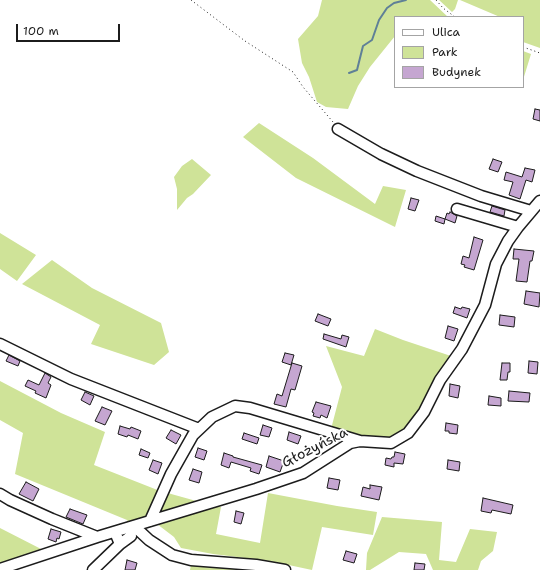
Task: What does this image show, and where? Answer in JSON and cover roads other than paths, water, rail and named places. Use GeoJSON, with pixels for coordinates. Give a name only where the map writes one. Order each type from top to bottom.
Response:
{"type":"FeatureCollection","features":[{"type":"Feature","properties":{"kind":"street"},"geometry":{"type":"LineString","coordinates":[[338,129],[381,154],[417,171],[481,196],[532,211]]}},
{"type":"Feature","properties":{"kind":"street","name":"Głożyńska"},"geometry":{"type":"LineString","coordinates":[[0,569],[97,537],[256,489],[303,473],[350,443],[360,441],[391,443],[408,433],[424,412],[440,380],[462,349],[469,336],[485,304],[496,264],[518,227],[540,201]]}},
{"type":"Feature","properties":{"kind":"street"},"geometry":{"type":"LineString","coordinates":[[457,209],[518,227]]}},
{"type":"Feature","properties":{"kind":"street"},"geometry":{"type":"LineString","coordinates":[[0,344],[71,379],[199,429]]}},
{"type":"Feature","properties":{"kind":"street"},"geometry":{"type":"LineString","coordinates":[[150,521],[171,474],[193,435],[212,417],[235,406],[250,408],[360,441]]}},
{"type":"Feature","properties":{"kind":"street"},"geometry":{"type":"LineString","coordinates":[[0,494],[52,519],[97,537]]}},
{"type":"Feature","properties":{"kind":"street"},"geometry":{"type":"LineString","coordinates":[[134,526],[149,540],[172,555],[191,560],[256,565],[285,570]]}},
{"type":"Feature","properties":{"kind":"street"},"geometry":{"type":"LineString","coordinates":[[115,532],[120,544]]}},
{"type":"Feature","properties":{"kind":"street"},"geometry":{"type":"LineString","coordinates":[[93,570],[120,544],[131,536]]}},
{"type":"Feature","properties":{"kind":"waterway"},"geometry":{"type":"LineString","coordinates":[[349,73],[357,70],[363,46],[372,40],[379,20],[387,8],[394,3],[406,0]]}}]}
